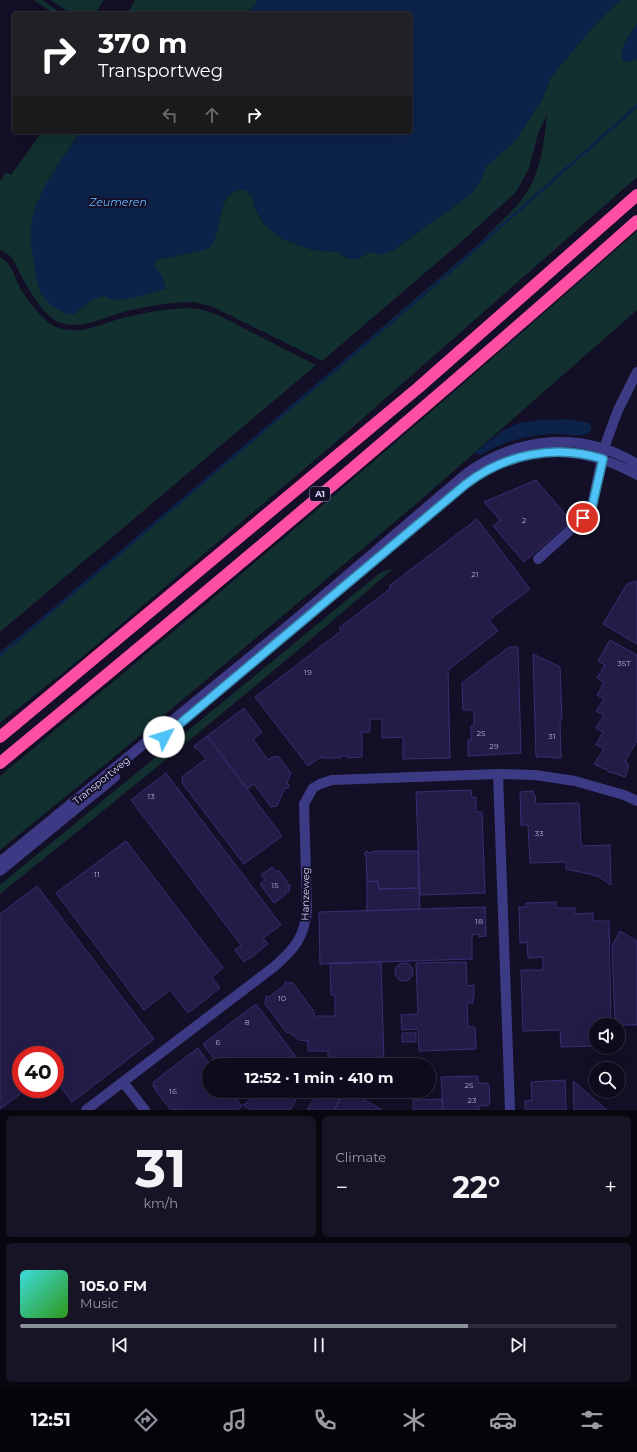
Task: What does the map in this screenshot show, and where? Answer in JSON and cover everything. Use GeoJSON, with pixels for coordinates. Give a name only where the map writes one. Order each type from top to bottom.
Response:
{"type":"FeatureCollection","features":[{"type":"Feature","properties":{"kind":"highway","name":"A1"},"geometry":{"type":"LineString","coordinates":[[0,738],[418,388],[637,196]]}},
{"type":"Feature","properties":{"kind":"highway","name":"A1"},"geometry":{"type":"LineString","coordinates":[[0,763],[424,407],[637,221]]}},
{"type":"Feature","properties":{"kind":"street"},"geometry":{"type":"LineString","coordinates":[[538,559],[588,514],[592,507],[603,459],[604,448],[618,410],[637,372]]}},
{"type":"Feature","properties":{"kind":"street","name":"Transportweg"},"geometry":{"type":"LineString","coordinates":[[0,862],[290,624],[480,464],[511,449],[554,442],[573,443],[604,448],[637,464]]}},
{"type":"Feature","properties":{"kind":"street","name":"Transportweg"},"geometry":{"type":"LineString","coordinates":[[0,871],[130,765],[476,476],[507,460],[529,454],[542,453],[578,453],[603,459],[637,475]]}},
{"type":"Feature","properties":{"kind":"street"},"geometry":{"type":"LineString","coordinates":[[498,774],[510,1110]]}},
{"type":"Feature","properties":{"kind":"street","name":"Hanzeweg"},"geometry":{"type":"LineString","coordinates":[[86,1110],[275,966],[291,951],[302,934],[306,923],[307,911],[304,804],[313,788],[320,784],[332,780],[498,774],[535,775],[575,781],[620,794],[637,801]]}},
{"type":"Feature","properties":{"kind":"street"},"geometry":{"type":"LineString","coordinates":[[123,1082],[145,1110]]}},
{"type":"Feature","properties":{"kind":"green space"},"geometry":{"type":"Polygon","coordinates":[[[34,0],[43,0],[59,12],[51,12],[34,0]]]}},
{"type":"Feature","properties":{"kind":"green space"},"geometry":{"type":"Polygon","coordinates":[[[51,0],[104,0],[96,12],[68,12],[51,0]]]}},
{"type":"Feature","properties":{"kind":"green space"},"geometry":{"type":"Polygon","coordinates":[[[135,0],[257,0],[255,5],[248,12],[128,12],[135,0]]]}},
{"type":"Feature","properties":{"kind":"green space"},"geometry":{"type":"Polygon","coordinates":[[[622,0],[637,0],[637,24],[625,42],[629,62],[637,59],[637,177],[336,442],[75,663],[0,723],[0,652],[94,575],[480,243],[519,203],[529,189],[541,158],[547,114],[538,134],[529,168],[516,192],[461,242],[322,361],[213,307],[198,303],[190,302],[148,307],[76,325],[69,325],[55,320],[33,297],[11,257],[0,250],[0,181],[6,172],[11,175],[41,134],[79,134],[45,186],[36,205],[74,314],[92,300],[104,295],[166,289],[162,276],[154,265],[156,260],[204,250],[210,247],[216,235],[224,203],[233,192],[237,190],[245,190],[252,196],[255,208],[263,223],[282,239],[313,250],[339,252],[348,259],[358,259],[370,252],[394,250],[472,193],[486,167],[542,99],[551,77],[611,8],[622,0]]]}},
{"type":"Feature","properties":{"kind":"green space"},"geometry":{"type":"Polygon","coordinates":[[[637,231],[637,310],[416,504],[107,763],[0,850],[0,776],[161,642],[480,370],[637,231]]]}},
{"type":"Feature","properties":{"kind":"green space"},"geometry":{"type":"Polygon","coordinates":[[[0,257],[10,266],[19,286],[35,309],[56,327],[82,330],[150,312],[181,308],[198,309],[222,317],[316,365],[0,632],[0,257]]]}},
{"type":"Feature","properties":{"kind":"green space"},"geometry":{"type":"Polygon","coordinates":[[[394,568],[248,692],[0,894],[0,885],[381,572],[394,568]]]}},
{"type":"Feature","properties":{"kind":"water","name":"Zeumeren"},"geometry":{"type":"Polygon","coordinates":[[[257,0],[622,0],[611,8],[587,34],[551,77],[542,99],[522,131],[513,143],[486,167],[481,181],[472,193],[394,250],[379,255],[370,252],[358,259],[348,259],[339,252],[313,250],[282,239],[263,223],[255,208],[252,196],[245,190],[237,190],[228,197],[224,203],[216,235],[210,247],[204,250],[156,260],[154,265],[162,276],[166,289],[134,298],[113,300],[104,296],[92,300],[74,314],[67,314],[50,305],[41,294],[36,279],[31,242],[31,224],[36,205],[45,185],[79,134],[412,134],[412,12],[248,12],[255,5],[257,0]]]}},
{"type":"Feature","properties":{"kind":"water"},"geometry":{"type":"Polygon","coordinates":[[[637,24],[637,59],[629,62],[623,61],[621,52],[625,42],[637,24]]]}},
{"type":"Feature","properties":{"kind":"water"},"geometry":{"type":"Polygon","coordinates":[[[567,419],[589,423],[592,429],[590,432],[582,435],[549,434],[519,439],[500,445],[481,455],[474,453],[502,431],[518,424],[539,420],[567,419]]]}},
{"type":"Feature","properties":{"kind":"building"},"geometry":{"type":"Polygon","coordinates":[[[536,480],[571,521],[524,562],[493,526],[500,520],[484,502],[536,480]]]}},
{"type":"Feature","properties":{"kind":"building"},"geometry":{"type":"Polygon","coordinates":[[[477,519],[530,589],[489,620],[498,631],[448,670],[450,758],[403,759],[403,737],[382,738],[382,719],[370,719],[370,732],[362,732],[362,757],[348,758],[348,756],[341,756],[341,758],[322,758],[322,756],[308,766],[255,697],[341,631],[339,628],[391,588],[389,586],[477,519]]]}},
{"type":"Feature","properties":{"kind":"building"},"geometry":{"type":"Polygon","coordinates":[[[637,581],[637,644],[603,624],[627,584],[637,581]]]}},
{"type":"Feature","properties":{"kind":"building"},"geometry":{"type":"Polygon","coordinates":[[[610,640],[637,655],[637,741],[625,761],[627,762],[626,764],[629,765],[625,777],[611,773],[605,768],[604,769],[594,764],[604,749],[596,745],[603,732],[596,728],[604,715],[596,711],[604,699],[597,695],[604,682],[597,678],[605,665],[598,661],[610,640]]]}},
{"type":"Feature","properties":{"kind":"building"},"geometry":{"type":"Polygon","coordinates":[[[509,647],[518,647],[521,753],[468,756],[468,740],[471,740],[471,726],[474,726],[474,710],[463,710],[462,683],[509,647]]]}},
{"type":"Feature","properties":{"kind":"building"},"geometry":{"type":"Polygon","coordinates":[[[533,654],[560,667],[562,720],[560,720],[561,758],[536,757],[533,654]]]}},
{"type":"Feature","properties":{"kind":"building"},"geometry":{"type":"Polygon","coordinates":[[[244,708],[262,732],[253,739],[268,760],[272,757],[278,756],[291,773],[287,782],[289,786],[288,788],[284,789],[277,806],[271,807],[254,784],[247,789],[207,736],[244,708]]]}},
{"type":"Feature","properties":{"kind":"building"},"geometry":{"type":"Polygon","coordinates":[[[207,736],[282,836],[244,864],[182,783],[183,776],[206,759],[194,746],[207,736]]]}},
{"type":"Feature","properties":{"kind":"building"},"geometry":{"type":"Polygon","coordinates":[[[166,773],[281,925],[263,938],[268,944],[253,957],[244,962],[235,950],[241,945],[131,800],[166,773]]]}},
{"type":"Feature","properties":{"kind":"building"},"geometry":{"type":"Polygon","coordinates":[[[471,790],[472,798],[476,797],[476,812],[482,812],[485,893],[420,895],[416,792],[471,790]]]}},
{"type":"Feature","properties":{"kind":"building"},"geometry":{"type":"Polygon","coordinates":[[[533,791],[536,804],[579,803],[581,846],[610,845],[611,885],[598,876],[566,869],[566,862],[530,863],[528,825],[521,825],[520,792],[533,791]]]}},
{"type":"Feature","properties":{"kind":"building"},"geometry":{"type":"Polygon","coordinates":[[[126,841],[223,968],[212,977],[220,988],[188,1013],[170,990],[144,1010],[56,893],[126,841]]]}},
{"type":"Feature","properties":{"kind":"building"},"geometry":{"type":"Polygon","coordinates":[[[367,851],[369,853],[376,851],[418,851],[419,888],[379,889],[378,881],[367,882],[366,856],[364,854],[367,851]]]}},
{"type":"Feature","properties":{"kind":"building"},"geometry":{"type":"Polygon","coordinates":[[[272,867],[276,872],[278,870],[287,881],[286,884],[290,885],[289,892],[285,892],[285,895],[274,903],[260,884],[265,880],[261,875],[272,867]]]}},
{"type":"Feature","properties":{"kind":"building"},"geometry":{"type":"Polygon","coordinates":[[[378,881],[379,889],[419,888],[420,909],[367,911],[367,882],[378,881]]]}},
{"type":"Feature","properties":{"kind":"building"},"geometry":{"type":"Polygon","coordinates":[[[37,886],[154,1039],[72,1102],[64,1091],[64,1046],[12,1046],[12,1098],[15,1098],[0,1109],[0,914],[37,886]]]}},
{"type":"Feature","properties":{"kind":"building"},"geometry":{"type":"Polygon","coordinates":[[[556,902],[556,908],[575,908],[575,914],[593,913],[593,921],[609,921],[611,1018],[589,1018],[589,1046],[561,1047],[560,1030],[523,1031],[521,970],[543,970],[543,957],[528,958],[527,942],[520,943],[519,907],[526,907],[526,903],[556,902]]]}},
{"type":"Feature","properties":{"kind":"building"},"geometry":{"type":"Polygon","coordinates":[[[485,907],[486,936],[479,937],[479,934],[472,935],[472,959],[320,964],[319,912],[485,907]]]}},
{"type":"Feature","properties":{"kind":"building"},"geometry":{"type":"Polygon","coordinates":[[[620,931],[637,941],[637,1025],[625,1025],[625,1018],[615,1018],[612,946],[620,931]]]}},
{"type":"Feature","properties":{"kind":"building"},"geometry":{"type":"Polygon","coordinates":[[[381,962],[384,1058],[328,1058],[328,1051],[308,1051],[308,1041],[299,1040],[289,1032],[287,1033],[265,1004],[266,996],[269,997],[285,985],[285,982],[293,983],[315,1013],[313,1014],[315,1016],[335,1016],[335,995],[331,995],[330,963],[381,962]]]}},
{"type":"Feature","properties":{"kind":"building"},"geometry":{"type":"Polygon","coordinates":[[[466,962],[467,986],[474,985],[473,1003],[467,1003],[468,1027],[475,1027],[476,1049],[419,1051],[418,1029],[402,1030],[401,1015],[418,1014],[416,963],[466,962]]]}},
{"type":"Feature","properties":{"kind":"building"},"geometry":{"type":"Polygon","coordinates":[[[404,963],[410,966],[413,972],[410,978],[404,981],[398,978],[395,972],[398,966],[404,963]]]}},
{"type":"Feature","properties":{"kind":"building"},"geometry":{"type":"Polygon","coordinates":[[[256,1004],[296,1057],[214,1058],[203,1044],[256,1004]]]}},
{"type":"Feature","properties":{"kind":"building"},"geometry":{"type":"Polygon","coordinates":[[[402,1033],[416,1033],[416,1042],[402,1042],[402,1033]]]}},
{"type":"Feature","properties":{"kind":"building"},"geometry":{"type":"Polygon","coordinates":[[[198,1048],[205,1058],[202,1058],[202,1098],[236,1098],[242,1106],[237,1110],[171,1110],[155,1090],[156,1087],[153,1087],[154,1081],[156,1082],[157,1079],[198,1048]]]}},
{"type":"Feature","properties":{"kind":"building"},"geometry":{"type":"Polygon","coordinates":[[[478,1076],[478,1083],[487,1083],[489,1085],[490,1103],[488,1105],[479,1106],[479,1110],[443,1110],[441,1077],[478,1076]]]}},
{"type":"Feature","properties":{"kind":"building"},"geometry":{"type":"Polygon","coordinates":[[[565,1080],[566,1110],[525,1110],[525,1101],[532,1100],[531,1082],[565,1080]]]}},
{"type":"Feature","properties":{"kind":"building"},"geometry":{"type":"Polygon","coordinates":[[[573,1081],[589,1095],[589,1098],[593,1098],[607,1110],[574,1110],[573,1081]]]}},
{"type":"Feature","properties":{"kind":"building"},"geometry":{"type":"Polygon","coordinates":[[[252,1098],[297,1098],[290,1110],[251,1110],[243,1105],[252,1098]]]}},
{"type":"Feature","properties":{"kind":"building"},"geometry":{"type":"Polygon","coordinates":[[[314,1098],[341,1098],[334,1110],[307,1110],[314,1098]]]}},
{"type":"Feature","properties":{"kind":"building"},"geometry":{"type":"Polygon","coordinates":[[[341,1098],[362,1098],[382,1110],[334,1110],[341,1098]]]}},
{"type":"Feature","properties":{"kind":"building"},"geometry":{"type":"Polygon","coordinates":[[[442,1099],[443,1110],[413,1110],[413,1100],[442,1099]]]}},
{"type":"Feature","properties":{"kind":"waterway"},"geometry":{"type":"LineString","coordinates":[[0,655],[429,290],[637,106]]}},
{"type":"Feature","properties":{"kind":"route"},"geometry":{"type":"LineString","coordinates":[[164,737],[466,484],[476,476],[495,465],[529,454],[557,452],[578,453],[603,459],[592,507],[588,514],[583,518]]}}]}
